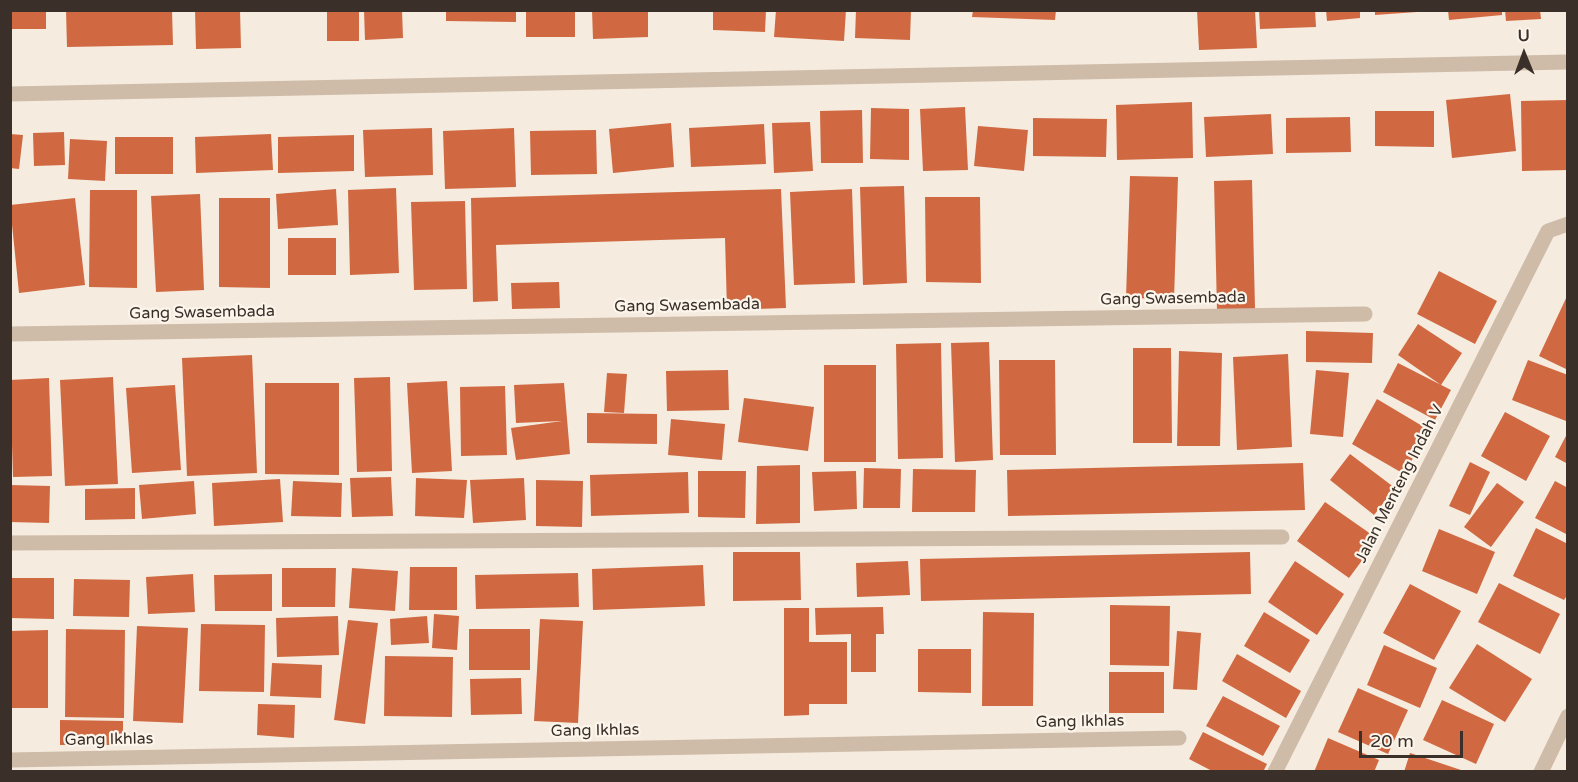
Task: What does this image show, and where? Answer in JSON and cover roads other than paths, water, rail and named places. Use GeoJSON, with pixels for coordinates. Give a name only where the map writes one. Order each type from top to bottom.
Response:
{"type":"FeatureCollection","features":[{"type":"Feature","properties":{"kind":"street"},"geometry":{"type":"LineString","coordinates":[[10,94],[1568,62]]}},
{"type":"Feature","properties":{"kind":"street","name":"Jalan Menteng Indah V"},"geometry":{"type":"LineString","coordinates":[[1275,771],[1548,231],[1568,224]]}},
{"type":"Feature","properties":{"kind":"street","name":"Gang Swasembada"},"geometry":{"type":"LineString","coordinates":[[10,334],[1365,314]]}},
{"type":"Feature","properties":{"kind":"street"},"geometry":{"type":"LineString","coordinates":[[10,543],[1282,537]]}},
{"type":"Feature","properties":{"kind":"street"},"geometry":{"type":"LineString","coordinates":[[1541,771],[1568,717]]}},
{"type":"Feature","properties":{"kind":"street","name":"Gang Ikhlas"},"geometry":{"type":"LineString","coordinates":[[10,760],[1179,738]]}}]}
